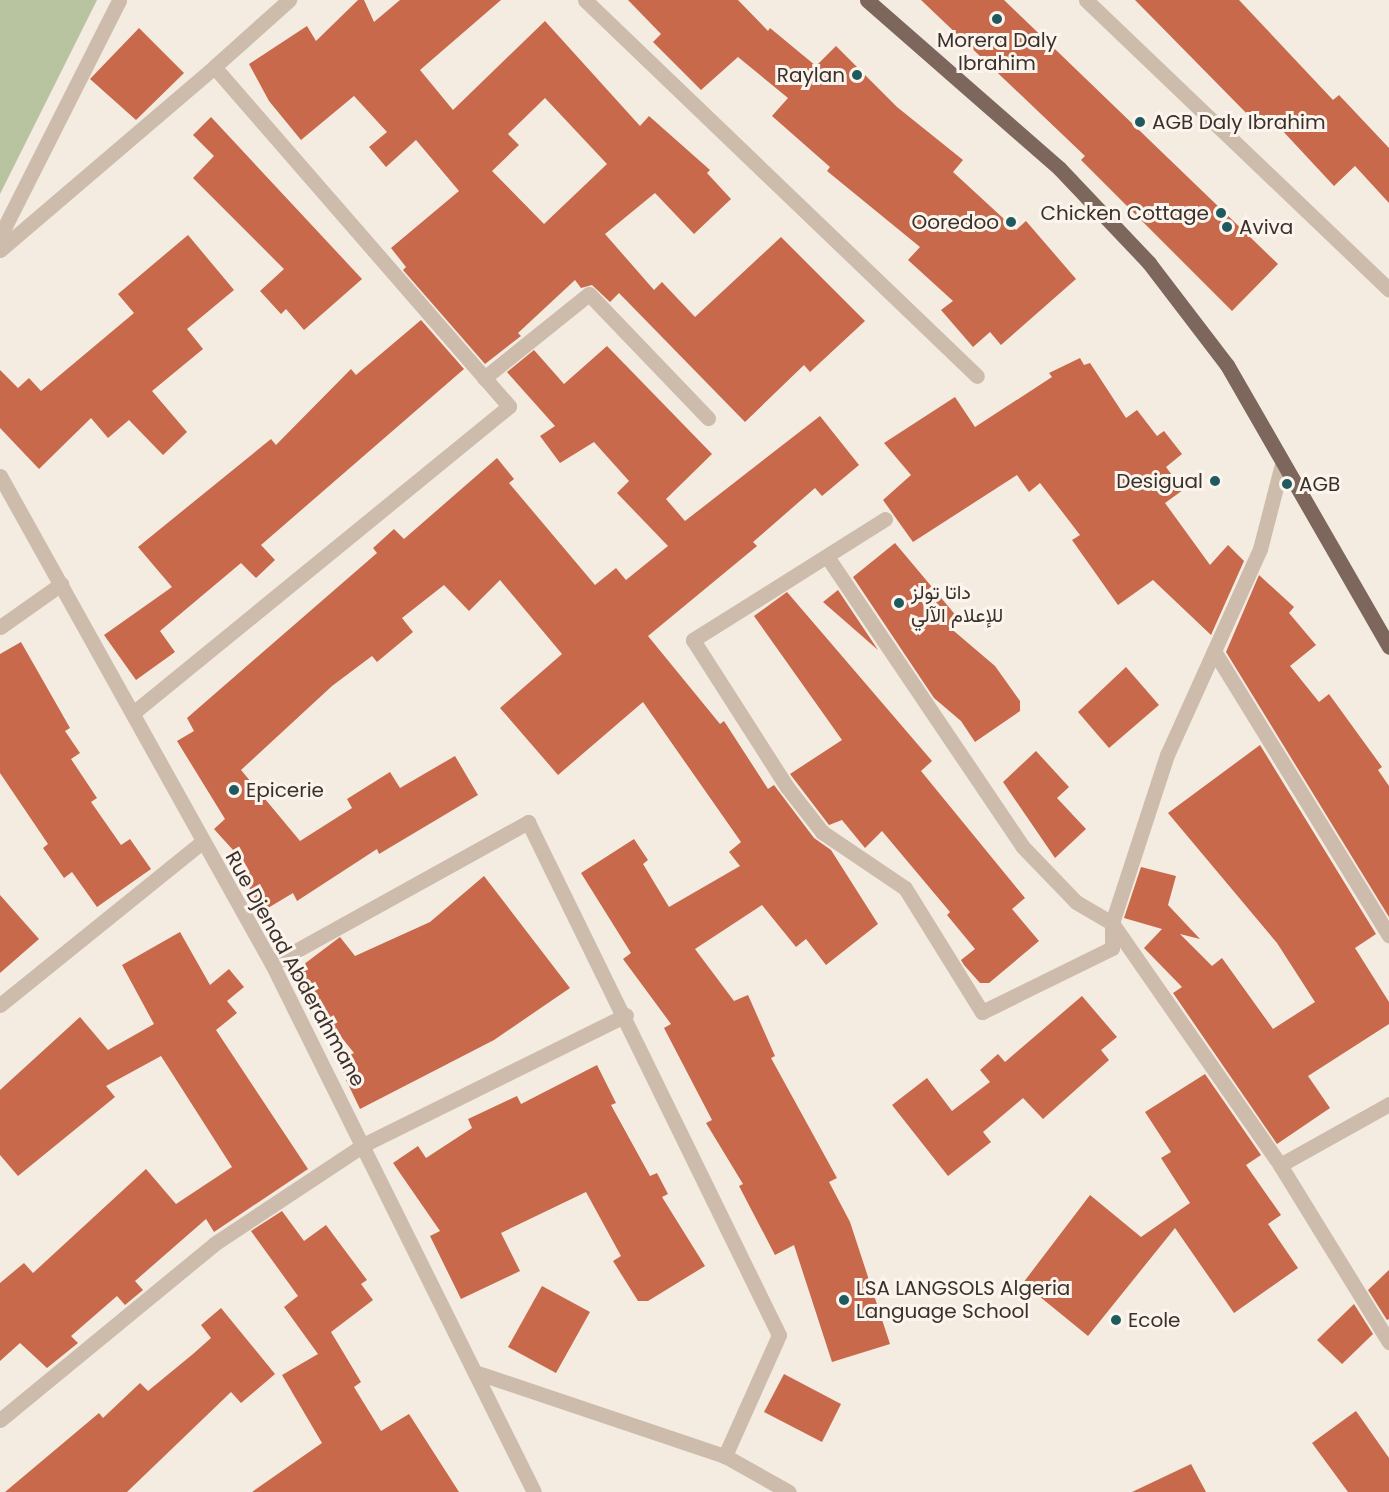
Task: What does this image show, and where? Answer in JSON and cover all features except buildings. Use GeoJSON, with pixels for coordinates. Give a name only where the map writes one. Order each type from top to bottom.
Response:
{"type":"FeatureCollection","features":[{"type":"Feature","properties":{"kind":"main road"},"geometry":{"type":"LineString","coordinates":[[867,0],[1059,168],[1149,263],[1227,365],[1389,647]]}},
{"type":"Feature","properties":{"kind":"street"},"geometry":{"type":"LineString","coordinates":[[0,236],[119,0]]}},
{"type":"Feature","properties":{"kind":"street"},"geometry":{"type":"LineString","coordinates":[[0,250],[289,0]]}},
{"type":"Feature","properties":{"kind":"street"},"geometry":{"type":"LineString","coordinates":[[585,0],[977,376]]}},
{"type":"Feature","properties":{"kind":"street"},"geometry":{"type":"LineString","coordinates":[[1086,0],[1389,290]]}},
{"type":"Feature","properties":{"kind":"street"},"geometry":{"type":"LineString","coordinates":[[133,713],[509,406],[214,67]]}},
{"type":"Feature","properties":{"kind":"street"},"geometry":{"type":"LineString","coordinates":[[484,378],[590,294],[708,417]]}},
{"type":"Feature","properties":{"kind":"street"},"geometry":{"type":"LineString","coordinates":[[885,519],[828,558],[693,640],[787,787],[822,832],[905,888],[982,1012],[1112,948],[1112,923],[1167,755],[1260,549],[1282,464]]}},
{"type":"Feature","properties":{"kind":"street","name":"Rue Djenad Abderahmane"},"geometry":{"type":"LineString","coordinates":[[0,476],[133,713],[201,843],[272,964],[478,1372],[534,1492]]}},
{"type":"Feature","properties":{"kind":"street"},"geometry":{"type":"LineString","coordinates":[[828,558],[1022,846],[1076,902],[1112,923],[1280,1165],[1389,1342]]}},
{"type":"Feature","properties":{"kind":"street"},"geometry":{"type":"LineString","coordinates":[[0,627],[61,584]]}},
{"type":"Feature","properties":{"kind":"street"},"geometry":{"type":"LineString","coordinates":[[1214,651],[1389,936]]}},
{"type":"Feature","properties":{"kind":"street"},"geometry":{"type":"LineString","coordinates":[[272,964],[528,822],[626,1015],[779,1335],[725,1456]]}},
{"type":"Feature","properties":{"kind":"street"},"geometry":{"type":"LineString","coordinates":[[0,1005],[201,843]]}},
{"type":"Feature","properties":{"kind":"street"},"geometry":{"type":"LineString","coordinates":[[0,1420],[214,1244],[364,1144],[626,1015]]}},
{"type":"Feature","properties":{"kind":"street"},"geometry":{"type":"LineString","coordinates":[[1280,1165],[1389,1104]]}},
{"type":"Feature","properties":{"kind":"street"},"geometry":{"type":"LineString","coordinates":[[478,1372],[725,1456],[789,1492]]}},
{"type":"Feature","properties":{"kind":"green space"},"geometry":{"type":"Polygon","coordinates":[[[0,0],[97,0],[0,194],[0,0]]]}},
{"type":"Feature","properties":{"kind":"place","name":"Morera Daly Ibrahim"},"geometry":{"type":"Point","coordinates":[997,19]}},
{"type":"Feature","properties":{"kind":"place","name":"Raylan"},"geometry":{"type":"Point","coordinates":[857,75]}},
{"type":"Feature","properties":{"kind":"place","name":"AGB Daly Ibrahim"},"geometry":{"type":"Point","coordinates":[1140,122]}},
{"type":"Feature","properties":{"kind":"place","name":"Chicken Cottage"},"geometry":{"type":"Point","coordinates":[1221,213]}},
{"type":"Feature","properties":{"kind":"place","name":"Ooredoo"},"geometry":{"type":"Point","coordinates":[1011,222]}},
{"type":"Feature","properties":{"kind":"place","name":"Aviva"},"geometry":{"type":"Point","coordinates":[1227,227]}},
{"type":"Feature","properties":{"kind":"place","name":"Desigual"},"geometry":{"type":"Point","coordinates":[1215,481]}},
{"type":"Feature","properties":{"kind":"place","name":"AGB"},"geometry":{"type":"Point","coordinates":[1287,484]}},
{"type":"Feature","properties":{"kind":"place","name":"داتا تولز للإعلام الآلي"},"geometry":{"type":"Point","coordinates":[899,603]}},
{"type":"Feature","properties":{"kind":"place","name":"Epicerie"},"geometry":{"type":"Point","coordinates":[234,790]}},
{"type":"Feature","properties":{"kind":"place","name":"LSA LANGSOLS Algeria Language School"},"geometry":{"type":"Point","coordinates":[844,1300]}},
{"type":"Feature","properties":{"kind":"place","name":"Ecole"},"geometry":{"type":"Point","coordinates":[1116,1320]}}]}
